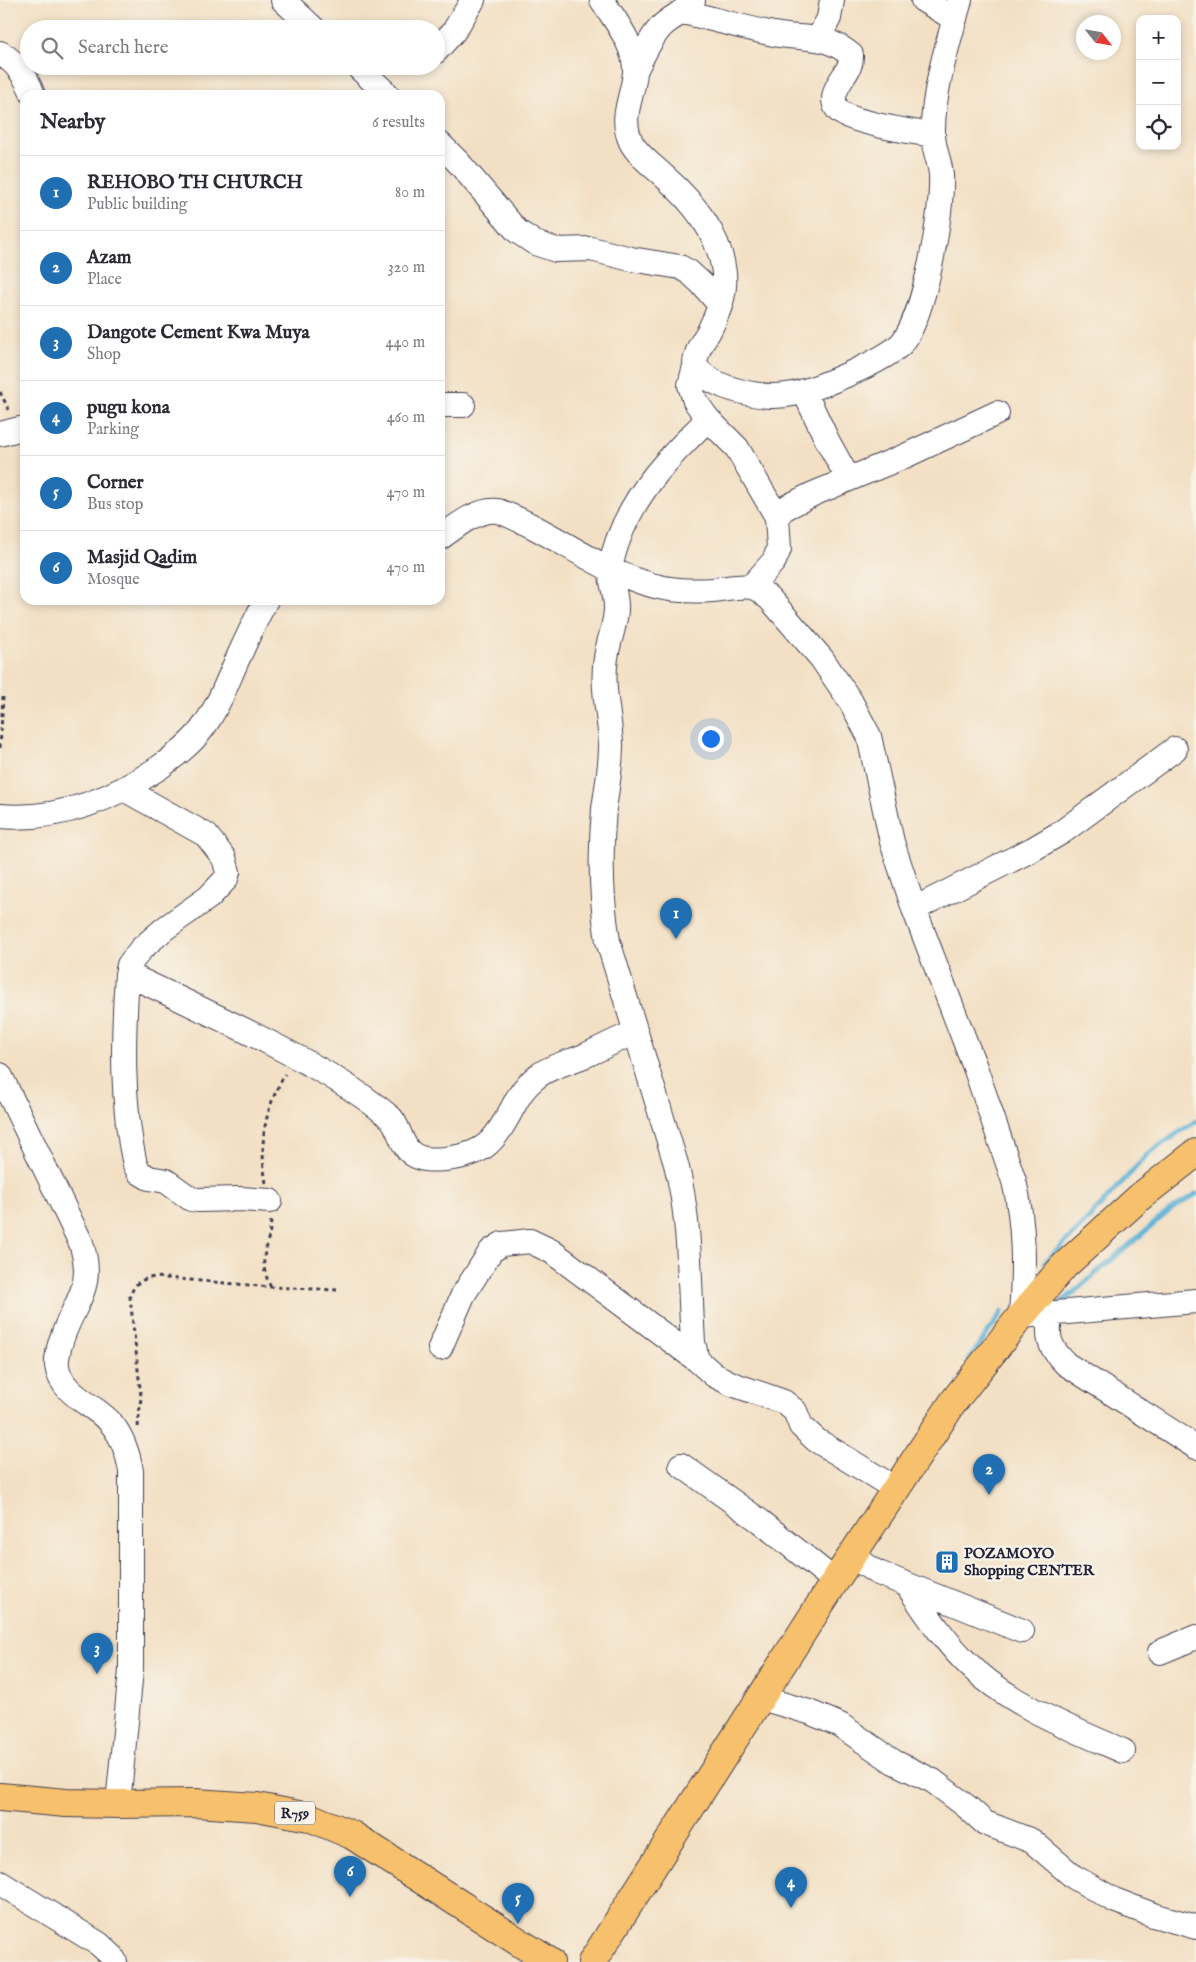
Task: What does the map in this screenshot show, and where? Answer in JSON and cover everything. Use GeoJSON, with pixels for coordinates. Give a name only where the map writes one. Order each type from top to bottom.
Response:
{"type":"FeatureCollection","features":[{"type":"Feature","properties":{"kind":"main road"},"geometry":{"type":"LineString","coordinates":[[592,1962],[852,1556],[954,1401],[1021,1316],[1064,1266],[1141,1196],[1196,1153]]}},
{"type":"Feature","properties":{"kind":"main road","name":"R759"},"geometry":{"type":"LineString","coordinates":[[0,1797],[66,1803],[195,1803],[248,1806],[286,1811],[309,1817],[352,1835],[550,1962]]}},
{"type":"Feature","properties":{"kind":"street"},"geometry":{"type":"LineString","coordinates":[[283,0],[304,20]]}},
{"type":"Feature","properties":{"kind":"street"},"geometry":{"type":"LineString","coordinates":[[445,40],[454,31],[473,0]]}},
{"type":"Feature","properties":{"kind":"street"},"geometry":{"type":"LineString","coordinates":[[602,0],[627,40],[632,53],[635,71]]}},
{"type":"Feature","properties":{"kind":"street"},"geometry":{"type":"LineString","coordinates":[[819,38],[829,18],[832,0]]}},
{"type":"Feature","properties":{"kind":"street"},"geometry":{"type":"LineString","coordinates":[[694,366],[706,377],[720,385],[764,396],[786,395],[804,391],[861,368],[886,356],[901,343],[911,327],[920,305],[930,264],[941,197],[941,173],[933,135],[936,102],[957,9],[923,0]]}},
{"type":"Feature","properties":{"kind":"street"},"geometry":{"type":"LineString","coordinates":[[751,587],[774,561],[779,549],[778,517],[737,448],[708,419],[692,393],[690,385],[698,351],[720,306],[724,291],[724,273],[710,230],[698,211],[683,193],[646,160],[632,143],[626,124],[626,106],[635,71],[657,33],[668,21],[689,6],[775,34],[819,38],[835,43],[851,54],[849,69],[835,93],[834,103],[839,111],[849,116],[878,124],[933,135]]}},
{"type":"Feature","properties":{"kind":"street"},"geometry":{"type":"LineString","coordinates":[[0,53],[20,72]]}},
{"type":"Feature","properties":{"kind":"street"},"geometry":{"type":"LineString","coordinates":[[23,75],[31,90]]}},
{"type":"Feature","properties":{"kind":"street"},"geometry":{"type":"LineString","coordinates":[[367,75],[383,90]]}},
{"type":"Feature","properties":{"kind":"street"},"geometry":{"type":"LineString","coordinates":[[445,149],[517,231],[535,244],[556,250],[592,249],[631,259],[680,267],[701,283],[720,306]]}},
{"type":"Feature","properties":{"kind":"street"},"geometry":{"type":"LineString","coordinates":[[804,391],[828,442],[848,478]]}},
{"type":"Feature","properties":{"kind":"street"},"geometry":{"type":"LineString","coordinates":[[778,517],[783,510],[793,504],[848,478],[905,456],[997,413]]}},
{"type":"Feature","properties":{"kind":"street"},"geometry":{"type":"LineString","coordinates":[[697,1360],[693,1342],[684,1193],[608,942],[602,906],[604,810],[610,775],[610,744],[604,676],[616,610],[616,594],[610,570],[619,538],[639,496],[676,450],[708,419]]}},
{"type":"Feature","properties":{"kind":"street"},"geometry":{"type":"LineString","coordinates":[[445,535],[478,515],[490,510],[498,511],[543,532],[610,570],[656,586],[690,591],[751,587],[761,591],[770,599],[822,659],[851,702],[869,736],[892,842],[914,908],[976,1070],[1014,1181],[1018,1198],[1022,1238],[1021,1316],[1116,1306],[1196,1301]]}},
{"type":"Feature","properties":{"kind":"street"},"geometry":{"type":"LineString","coordinates":[[0,816],[38,816],[67,811],[124,789],[177,754],[202,729],[222,695],[264,605]]}},
{"type":"Feature","properties":{"kind":"street"},"geometry":{"type":"LineString","coordinates":[[914,908],[1033,849],[1062,832],[1175,749]]}},
{"type":"Feature","properties":{"kind":"street"},"geometry":{"type":"LineString","coordinates":[[124,789],[206,834],[224,858],[228,872],[226,879],[209,897],[164,929],[141,949],[129,965],[124,1032],[125,1097],[136,1169],[149,1178],[166,1181],[191,1199],[270,1201]]}},
{"type":"Feature","properties":{"kind":"street"},"geometry":{"type":"LineString","coordinates":[[127,974],[189,1002],[295,1056],[367,1099],[392,1118],[407,1149],[418,1157],[434,1160],[467,1155],[480,1150],[491,1141],[502,1127],[520,1093],[535,1077],[551,1068],[636,1032]]}},
{"type":"Feature","properties":{"kind":"street"},"geometry":{"type":"LineString","coordinates":[[0,1076],[8,1101],[81,1243],[86,1259],[87,1278],[83,1293],[67,1326],[56,1359],[58,1373],[67,1388],[110,1422],[123,1442],[129,1459],[131,1481],[131,1670],[118,1804]]}},
{"type":"Feature","properties":{"kind":"street"},"geometry":{"type":"LineString","coordinates":[[440,1348],[463,1295],[491,1251],[502,1244],[530,1241],[551,1251],[697,1360],[714,1375],[732,1384],[784,1402],[795,1411],[802,1426],[816,1440],[896,1490]]}},
{"type":"Feature","properties":{"kind":"street"},"geometry":{"type":"LineString","coordinates":[[1050,1314],[1048,1334],[1050,1345],[1066,1364],[1196,1447]]}},
{"type":"Feature","properties":{"kind":"street"},"geometry":{"type":"LineString","coordinates":[[681,1465],[760,1521],[836,1581]]}},
{"type":"Feature","properties":{"kind":"street"},"geometry":{"type":"LineString","coordinates":[[852,1556],[876,1572],[1022,1631]]}},
{"type":"Feature","properties":{"kind":"street"},"geometry":{"type":"LineString","coordinates":[[907,1585],[964,1661],[986,1680],[1050,1718],[1123,1751]]}},
{"type":"Feature","properties":{"kind":"street"},"geometry":{"type":"LineString","coordinates":[[1160,1652],[1196,1637]]}},
{"type":"Feature","properties":{"kind":"street"},"geometry":{"type":"LineString","coordinates":[[761,1698],[809,1712],[840,1725],[894,1762],[933,1781],[985,1823],[1032,1841],[1082,1883],[1114,1900],[1152,1915],[1196,1927]]}},
{"type":"Feature","properties":{"kind":"street"},"geometry":{"type":"LineString","coordinates":[[0,1883],[100,1944],[112,1956],[115,1962]]}},
{"type":"Feature","properties":{"kind":"path"},"geometry":{"type":"LineString","coordinates":[[0,748],[4,697]]}},
{"type":"Feature","properties":{"kind":"path"},"geometry":{"type":"LineString","coordinates":[[271,1287],[265,1276],[263,1262],[270,1230],[270,1201],[262,1162],[262,1134],[277,1088],[295,1056]]}},
{"type":"Feature","properties":{"kind":"path"},"geometry":{"type":"LineString","coordinates":[[129,1459],[139,1421],[141,1398],[130,1297],[132,1288],[138,1281],[155,1277],[271,1287],[337,1290]]}},
{"type":"Feature","properties":{"kind":"waterway"},"geometry":{"type":"LineString","coordinates":[[1045,1262],[1080,1228],[1149,1153],[1196,1121]]}},
{"type":"Feature","properties":{"kind":"waterway"},"geometry":{"type":"LineString","coordinates":[[1060,1304],[1169,1211],[1196,1194]]}},
{"type":"Feature","properties":{"kind":"waterway"},"geometry":{"type":"LineString","coordinates":[[969,1360],[1002,1312]]}},
{"type":"Feature","properties":{"kind":"place","name":"REHOBO TH CHURCH"},"geometry":{"type":"Point","coordinates":[676,939]}},
{"type":"Feature","properties":{"kind":"place","name":"Azam"},"geometry":{"type":"Point","coordinates":[989,1495]}},
{"type":"Feature","properties":{"kind":"place","name":"POZAMOYO Shopping CENTER"},"geometry":{"type":"Point","coordinates":[947,1562]}},
{"type":"Feature","properties":{"kind":"place","name":"Dangote Cement Kwa Muya"},"geometry":{"type":"Point","coordinates":[97,1674]}},
{"type":"Feature","properties":{"kind":"place","name":"Masjid Qadim"},"geometry":{"type":"Point","coordinates":[350,1897]}},
{"type":"Feature","properties":{"kind":"place","name":"pugu kona"},"geometry":{"type":"Point","coordinates":[791,1908]}},
{"type":"Feature","properties":{"kind":"place","name":"Corner"},"geometry":{"type":"Point","coordinates":[518,1924]}}]}
